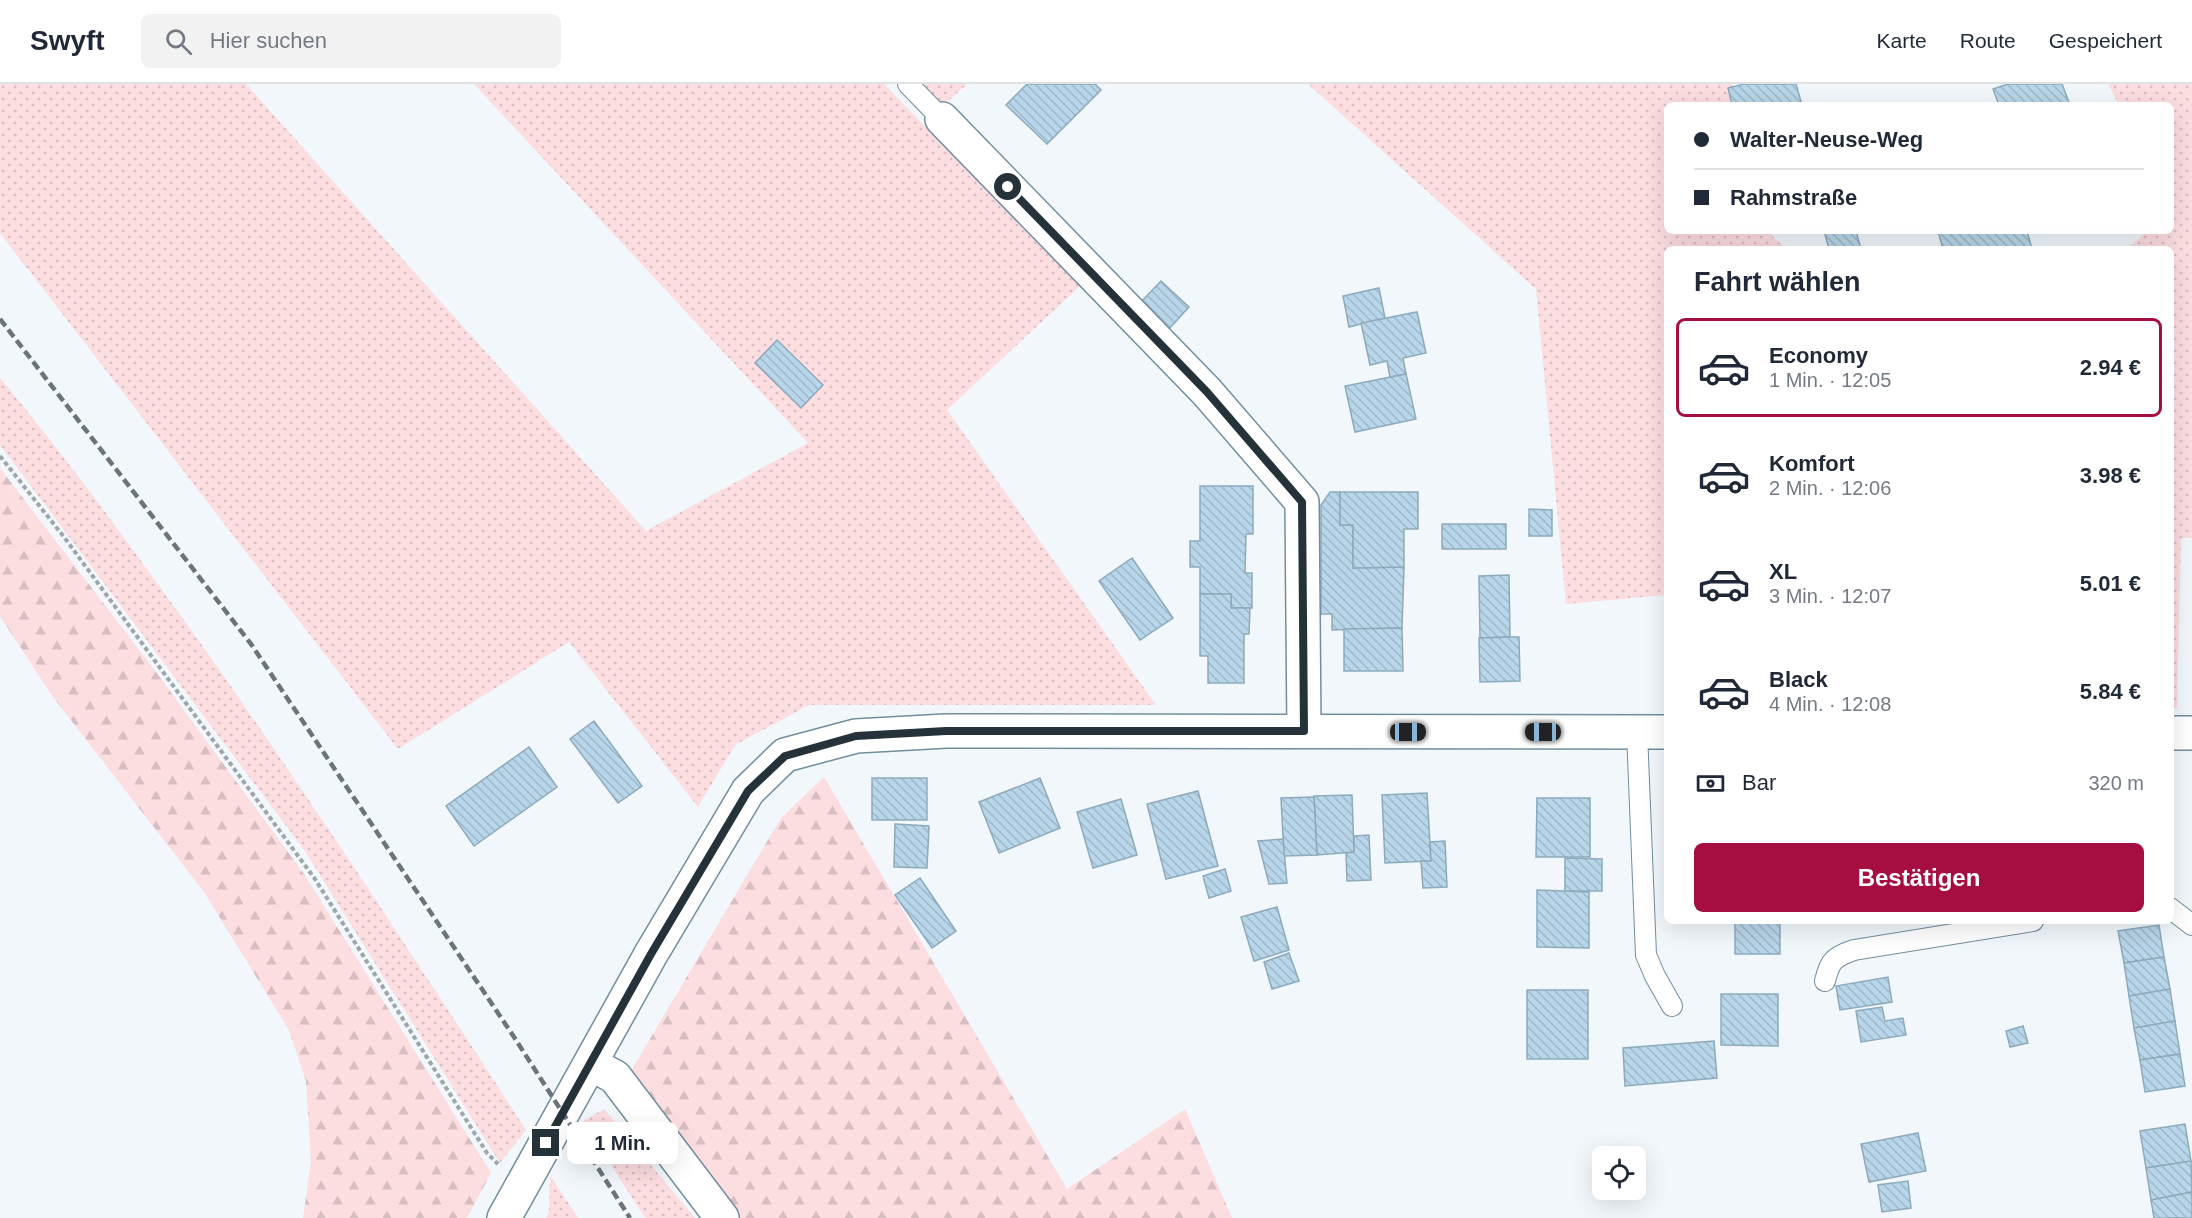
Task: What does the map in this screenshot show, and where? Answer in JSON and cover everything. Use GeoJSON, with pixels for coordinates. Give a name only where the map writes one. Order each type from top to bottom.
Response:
{"type":"FeatureCollection","features":[{"type":"Feature","properties":{"kind":"main road"},"geometry":{"type":"LineString","coordinates":[[942,119],[1207,392],[1302,502],[1304,731]]}},
{"type":"Feature","properties":{"kind":"main road"},"geometry":{"type":"LineString","coordinates":[[504,1218],[651,954],[748,791],[785,756],[856,736],[946,731],[1652,732]]}},
{"type":"Feature","properties":{"kind":"main road"},"geometry":{"type":"LineString","coordinates":[[2174,733],[2192,733]]}},
{"type":"Feature","properties":{"kind":"main road"},"geometry":{"type":"LineString","coordinates":[[591,1064],[615,1077],[722,1218]]}},
{"type":"Feature","properties":{"kind":"lane"},"geometry":{"type":"LineString","coordinates":[[908,84],[942,119]]}},
{"type":"Feature","properties":{"kind":"lane"},"geometry":{"type":"LineString","coordinates":[[1652,732],[1646,955],[1672,1006]]}},
{"type":"Feature","properties":{"kind":"lane"},"geometry":{"type":"LineString","coordinates":[[2174,911],[2192,925]]}},
{"type":"Feature","properties":{"kind":"lane"},"geometry":{"type":"LineString","coordinates":[[1825,981],[1829,964],[1838,956],[1854,951],[2015,924]]}},
{"type":"Feature","properties":{"kind":"path"},"geometry":{"type":"LineString","coordinates":[[0,456],[64,537],[315,879],[487,1153],[504,1171],[523,1183]]}},
{"type":"Feature","properties":{"kind":"green space"},"geometry":{"type":"Polygon","coordinates":[[[0,84],[246,84],[646,531],[808,443],[474,84],[884,84],[1080,286],[947,410],[1156,705],[809,705],[735,745],[698,807],[569,642],[398,749],[0,233],[0,84]]]}},
{"type":"Feature","properties":{"kind":"green space"},"geometry":{"type":"Polygon","coordinates":[[[921,84],[967,84],[943,106],[921,84]]]}},
{"type":"Feature","properties":{"kind":"green space"},"geometry":{"type":"Polygon","coordinates":[[[1308,84],[1732,84],[1737,102],[1664,102],[1664,234],[1771,234],[1784,246],[1664,246],[1664,595],[1566,604],[1536,289],[1308,84]]]}},
{"type":"Feature","properties":{"kind":"green space"},"geometry":{"type":"Polygon","coordinates":[[[2108,84],[2192,84],[2192,538],[2181,538],[2177,708],[2174,708],[2174,246],[2130,246],[2144,234],[2174,234],[2174,102],[2117,102],[2108,84]]]}},
{"type":"Feature","properties":{"kind":"green space"},"geometry":{"type":"Polygon","coordinates":[[[0,378],[82,481],[252,716],[526,1130],[500,1163],[305,851],[0,445],[0,378]]]}},
{"type":"Feature","properties":{"kind":"green space"},"geometry":{"type":"Polygon","coordinates":[[[0,468],[156,672],[304,874],[491,1173],[467,1218],[303,1218],[311,1162],[306,1081],[289,1030],[204,892],[53,697],[0,616],[0,468]]]}},
{"type":"Feature","properties":{"kind":"green space"},"geometry":{"type":"Polygon","coordinates":[[[824,777],[1067,1189],[1185,1109],[1232,1218],[729,1218],[628,1076],[781,818],[824,777]]]}},
{"type":"Feature","properties":{"kind":"green space"},"geometry":{"type":"Polygon","coordinates":[[[604,1109],[695,1218],[645,1218],[583,1121],[604,1109]]]}},
{"type":"Feature","properties":{"kind":"green space"},"geometry":{"type":"Polygon","coordinates":[[[550,1175],[578,1218],[546,1218],[549,1212],[550,1175]]]}},
{"type":"Feature","properties":{"kind":"building"},"geometry":{"type":"Polygon","coordinates":[[[1027,84],[1095,84],[1101,90],[1047,144],[1006,105],[1027,84]]]}},
{"type":"Feature","properties":{"kind":"building"},"geometry":{"type":"Polygon","coordinates":[[[1744,84],[1796,84],[1801,102],[1731,102],[1728,88],[1744,84]]]}},
{"type":"Feature","properties":{"kind":"building"},"geometry":{"type":"Polygon","coordinates":[[[2008,84],[2062,84],[2069,102],[1998,102],[1993,89],[2008,84]]]}},
{"type":"Feature","properties":{"kind":"building"},"geometry":{"type":"Polygon","coordinates":[[[1825,234],[1857,234],[1860,246],[1828,246],[1825,234]]]}},
{"type":"Feature","properties":{"kind":"building"},"geometry":{"type":"Polygon","coordinates":[[[1939,234],[2028,234],[2031,246],[1942,246],[1939,234]]]}},
{"type":"Feature","properties":{"kind":"building"},"geometry":{"type":"Polygon","coordinates":[[[1161,281],[1189,307],[1168,330],[1140,303],[1161,281]]]}},
{"type":"Feature","properties":{"kind":"building"},"geometry":{"type":"Polygon","coordinates":[[[1379,288],[1385,318],[1349,327],[1343,296],[1379,288]]]}},
{"type":"Feature","properties":{"kind":"building"},"geometry":{"type":"Polygon","coordinates":[[[1417,312],[1426,353],[1403,358],[1406,374],[1390,377],[1387,361],[1370,365],[1361,323],[1417,312]]]}},
{"type":"Feature","properties":{"kind":"building"},"geometry":{"type":"Polygon","coordinates":[[[777,340],[823,385],[801,408],[755,363],[777,340]]]}},
{"type":"Feature","properties":{"kind":"building"},"geometry":{"type":"Polygon","coordinates":[[[1406,374],[1416,419],[1355,432],[1345,386],[1406,374]]]}},
{"type":"Feature","properties":{"kind":"building"},"geometry":{"type":"Polygon","coordinates":[[[1200,486],[1253,486],[1253,534],[1246,534],[1245,573],[1252,573],[1252,608],[1231,608],[1231,594],[1200,594],[1200,567],[1190,567],[1190,541],[1200,541],[1200,486]]]}},
{"type":"Feature","properties":{"kind":"building"},"geometry":{"type":"Polygon","coordinates":[[[1330,492],[1340,492],[1340,525],[1353,525],[1353,568],[1404,567],[1402,628],[1332,630],[1332,614],[1321,614],[1321,505],[1330,492]]]}},
{"type":"Feature","properties":{"kind":"building"},"geometry":{"type":"Polygon","coordinates":[[[1340,492],[1418,492],[1418,529],[1404,529],[1404,567],[1353,568],[1353,525],[1340,525],[1340,492]]]}},
{"type":"Feature","properties":{"kind":"building"},"geometry":{"type":"Polygon","coordinates":[[[1529,509],[1552,510],[1552,536],[1529,536],[1529,509]]]}},
{"type":"Feature","properties":{"kind":"building"},"geometry":{"type":"Polygon","coordinates":[[[1442,524],[1506,524],[1506,549],[1442,549],[1442,524]]]}},
{"type":"Feature","properties":{"kind":"building"},"geometry":{"type":"Polygon","coordinates":[[[1132,558],[1173,618],[1140,640],[1099,581],[1132,558]]]}},
{"type":"Feature","properties":{"kind":"building"},"geometry":{"type":"Polygon","coordinates":[[[1509,575],[1510,637],[1480,638],[1479,576],[1509,575]]]}},
{"type":"Feature","properties":{"kind":"building"},"geometry":{"type":"Polygon","coordinates":[[[1200,594],[1231,594],[1231,608],[1250,608],[1249,634],[1244,634],[1244,683],[1208,683],[1208,656],[1200,656],[1200,594]]]}},
{"type":"Feature","properties":{"kind":"building"},"geometry":{"type":"Polygon","coordinates":[[[1402,628],[1403,671],[1344,671],[1344,629],[1402,628]]]}},
{"type":"Feature","properties":{"kind":"building"},"geometry":{"type":"Polygon","coordinates":[[[1519,637],[1520,681],[1480,682],[1479,638],[1519,637]]]}},
{"type":"Feature","properties":{"kind":"building"},"geometry":{"type":"Polygon","coordinates":[[[594,721],[642,786],[618,803],[570,739],[594,721]]]}},
{"type":"Feature","properties":{"kind":"building"},"geometry":{"type":"Polygon","coordinates":[[[529,747],[557,787],[474,846],[446,806],[529,747]]]}},
{"type":"Feature","properties":{"kind":"building"},"geometry":{"type":"Polygon","coordinates":[[[872,778],[927,778],[927,820],[872,820],[872,778]]]}},
{"type":"Feature","properties":{"kind":"building"},"geometry":{"type":"Polygon","coordinates":[[[1040,778],[1060,828],[999,853],[979,802],[1040,778]]]}},
{"type":"Feature","properties":{"kind":"building"},"geometry":{"type":"Polygon","coordinates":[[[1198,791],[1218,866],[1166,879],[1147,804],[1198,791]]]}},
{"type":"Feature","properties":{"kind":"building"},"geometry":{"type":"Polygon","coordinates":[[[1427,793],[1431,861],[1385,863],[1382,795],[1427,793]]]}},
{"type":"Feature","properties":{"kind":"building"},"geometry":{"type":"Polygon","coordinates":[[[1352,795],[1354,852],[1317,855],[1314,796],[1352,795]]]}},
{"type":"Feature","properties":{"kind":"building"},"geometry":{"type":"Polygon","coordinates":[[[1314,797],[1317,855],[1284,856],[1281,798],[1314,797]]]}},
{"type":"Feature","properties":{"kind":"building"},"geometry":{"type":"Polygon","coordinates":[[[1537,798],[1590,798],[1590,857],[1536,857],[1537,798]]]}},
{"type":"Feature","properties":{"kind":"building"},"geometry":{"type":"Polygon","coordinates":[[[1121,799],[1137,855],[1093,868],[1077,812],[1121,799]]]}},
{"type":"Feature","properties":{"kind":"building"},"geometry":{"type":"Polygon","coordinates":[[[895,824],[929,826],[927,868],[894,867],[895,824]]]}},
{"type":"Feature","properties":{"kind":"building"},"geometry":{"type":"Polygon","coordinates":[[[1369,835],[1371,880],[1347,881],[1346,853],[1354,852],[1354,836],[1369,835]]]}},
{"type":"Feature","properties":{"kind":"building"},"geometry":{"type":"Polygon","coordinates":[[[1283,839],[1287,883],[1269,884],[1258,841],[1283,839]]]}},
{"type":"Feature","properties":{"kind":"building"},"geometry":{"type":"Polygon","coordinates":[[[1445,841],[1447,887],[1423,888],[1421,861],[1431,861],[1430,842],[1445,841]]]}},
{"type":"Feature","properties":{"kind":"building"},"geometry":{"type":"Polygon","coordinates":[[[1565,858],[1602,859],[1602,891],[1566,891],[1589,892],[1589,948],[1537,947],[1537,890],[1565,891],[1565,858]]]}},
{"type":"Feature","properties":{"kind":"building"},"geometry":{"type":"Polygon","coordinates":[[[1225,869],[1231,891],[1209,898],[1203,876],[1225,869]]]}},
{"type":"Feature","properties":{"kind":"building"},"geometry":{"type":"Polygon","coordinates":[[[920,878],[956,931],[932,948],[895,895],[920,878]]]}},
{"type":"Feature","properties":{"kind":"building"},"geometry":{"type":"Polygon","coordinates":[[[1277,907],[1289,950],[1254,961],[1241,917],[1277,907]]]}},
{"type":"Feature","properties":{"kind":"building"},"geometry":{"type":"Polygon","coordinates":[[[1735,924],[1780,924],[1780,954],[1735,954],[1735,924]]]}},
{"type":"Feature","properties":{"kind":"building"},"geometry":{"type":"Polygon","coordinates":[[[2159,925],[2164,957],[2124,963],[2118,931],[2159,925]]]}},
{"type":"Feature","properties":{"kind":"building"},"geometry":{"type":"Polygon","coordinates":[[[1289,953],[1299,981],[1272,989],[1264,962],[1289,953]]]}},
{"type":"Feature","properties":{"kind":"building"},"geometry":{"type":"Polygon","coordinates":[[[2164,957],[2170,989],[2129,996],[2124,963],[2164,957]]]}},
{"type":"Feature","properties":{"kind":"building"},"geometry":{"type":"Polygon","coordinates":[[[1888,977],[1892,1002],[1840,1010],[1836,986],[1888,977]]]}},
{"type":"Feature","properties":{"kind":"building"},"geometry":{"type":"Polygon","coordinates":[[[2170,989],[2175,1021],[2134,1028],[2129,996],[2170,989]]]}},
{"type":"Feature","properties":{"kind":"building"},"geometry":{"type":"Polygon","coordinates":[[[1527,990],[1588,990],[1588,1059],[1527,1059],[1527,990]]]}},
{"type":"Feature","properties":{"kind":"building"},"geometry":{"type":"Polygon","coordinates":[[[1721,994],[1778,994],[1778,1046],[1721,1045],[1721,994]]]}},
{"type":"Feature","properties":{"kind":"building"},"geometry":{"type":"Polygon","coordinates":[[[1882,1007],[1885,1021],[1903,1018],[1906,1035],[1861,1042],[1856,1011],[1882,1007]]]}},
{"type":"Feature","properties":{"kind":"building"},"geometry":{"type":"Polygon","coordinates":[[[2175,1021],[2180,1054],[2140,1060],[2134,1028],[2175,1021]]]}},
{"type":"Feature","properties":{"kind":"building"},"geometry":{"type":"Polygon","coordinates":[[[2023,1026],[2028,1043],[2010,1047],[2006,1031],[2023,1026]]]}},
{"type":"Feature","properties":{"kind":"building"},"geometry":{"type":"Polygon","coordinates":[[[1714,1041],[1717,1078],[1625,1086],[1623,1048],[1714,1041]]]}},
{"type":"Feature","properties":{"kind":"building"},"geometry":{"type":"Polygon","coordinates":[[[2180,1054],[2185,1086],[2145,1092],[2140,1060],[2180,1054]]]}},
{"type":"Feature","properties":{"kind":"building"},"geometry":{"type":"Polygon","coordinates":[[[2185,1124],[2191,1161],[2146,1168],[2140,1131],[2185,1124]]]}},
{"type":"Feature","properties":{"kind":"building"},"geometry":{"type":"Polygon","coordinates":[[[1918,1133],[1926,1171],[1869,1182],[1861,1144],[1918,1133]]]}},
{"type":"Feature","properties":{"kind":"building"},"geometry":{"type":"Polygon","coordinates":[[[2191,1161],[2192,1192],[2151,1200],[2146,1168],[2191,1161]]]}},
{"type":"Feature","properties":{"kind":"building"},"geometry":{"type":"Polygon","coordinates":[[[1908,1181],[1911,1208],[1882,1212],[1878,1185],[1908,1181]]]}},
{"type":"Feature","properties":{"kind":"building"},"geometry":{"type":"Polygon","coordinates":[[[2192,1192],[2192,1218],[2154,1218],[2151,1200],[2192,1192]]]}},
{"type":"Feature","properties":{"kind":"railway"},"geometry":{"type":"LineString","coordinates":[[0,319],[251,644],[514,1037],[630,1218]]}},
{"type":"Feature","properties":{"kind":"route"},"geometry":{"type":"LineString","coordinates":[[546,1143],[651,954],[748,791],[785,756],[856,736],[946,731],[1304,731],[1302,502],[1207,392],[1008,187]]}}]}
